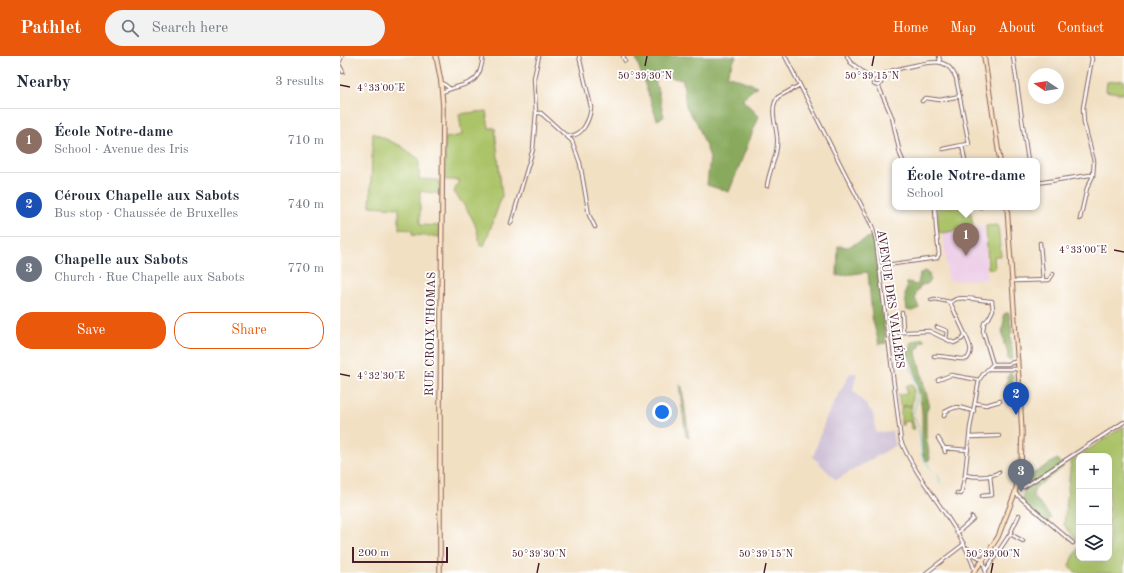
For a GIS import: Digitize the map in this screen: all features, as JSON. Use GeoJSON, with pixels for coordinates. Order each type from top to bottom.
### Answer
{"type":"FeatureCollection","features":[{"type":"Feature","properties":{"kind":"street"},"geometry":{"type":"LineString","coordinates":[[340,61],[342,56]]}},
{"type":"Feature","properties":{"kind":"street","name":"RUE CROIX THOMAS"},"geometry":{"type":"LineString","coordinates":[[436,56],[442,92],[440,573]]}},
{"type":"Feature","properties":{"kind":"street"},"geometry":{"type":"LineString","coordinates":[[442,92],[471,83],[477,78],[481,70],[483,56]]}},
{"type":"Feature","properties":{"kind":"street"},"geometry":{"type":"LineString","coordinates":[[511,223],[531,156],[534,139],[536,113],[534,78],[539,56]]}},
{"type":"Feature","properties":{"kind":"street"},"geometry":{"type":"LineString","coordinates":[[566,135],[571,136],[578,134],[589,119],[590,113],[590,102],[579,56]]}},
{"type":"Feature","properties":{"kind":"street"},"geometry":{"type":"LineString","coordinates":[[623,56],[625,61]]}},
{"type":"Feature","properties":{"kind":"street","name":"AVENUE DES VALLÉES"},"geometry":{"type":"LineString","coordinates":[[785,56],[872,226],[876,241],[901,441],[911,463],[965,545],[975,556],[983,560]]}},
{"type":"Feature","properties":{"kind":"street"},"geometry":{"type":"LineString","coordinates":[[847,56],[850,62],[872,79],[874,84],[878,85],[892,117],[902,158]]}},
{"type":"Feature","properties":{"kind":"street"},"geometry":{"type":"LineString","coordinates":[[939,56],[940,62]]}},
{"type":"Feature","properties":{"kind":"street"},"geometry":{"type":"LineString","coordinates":[[984,56],[1000,158]]}},
{"type":"Feature","properties":{"kind":"street"},"geometry":{"type":"LineString","coordinates":[[1013,56],[1028,158]]}},
{"type":"Feature","properties":{"kind":"street"},"geometry":{"type":"LineString","coordinates":[[1080,219],[1087,188],[1093,176],[1094,162],[1084,123],[1083,108],[1090,75],[1092,56]]}},
{"type":"Feature","properties":{"kind":"street"},"geometry":{"type":"LineString","coordinates":[[872,79],[876,76],[880,77],[890,71],[940,62],[947,65],[954,72],[969,144],[943,149]]}},
{"type":"Feature","properties":{"kind":"street"},"geometry":{"type":"LineString","coordinates":[[340,66],[343,72]]}},
{"type":"Feature","properties":{"kind":"street"},"geometry":{"type":"LineString","coordinates":[[878,85],[881,82],[880,77]]}},
{"type":"Feature","properties":{"kind":"street"},"geometry":{"type":"LineString","coordinates":[[441,82],[449,89]]}},
{"type":"Feature","properties":{"kind":"street"},"geometry":{"type":"LineString","coordinates":[[767,186],[778,137],[773,106],[778,97],[800,85]]}},
{"type":"Feature","properties":{"kind":"street"},"geometry":{"type":"LineString","coordinates":[[442,92],[449,89]]}},
{"type":"Feature","properties":{"kind":"street"},"geometry":{"type":"LineString","coordinates":[[922,101],[926,98],[940,100],[960,96]]}},
{"type":"Feature","properties":{"kind":"street"},"geometry":{"type":"LineString","coordinates":[[536,113],[541,114],[572,141],[580,163],[589,215],[595,227]]}},
{"type":"Feature","properties":{"kind":"street"},"geometry":{"type":"LineString","coordinates":[[962,145],[964,158]]}},
{"type":"Feature","properties":{"kind":"street"},"geometry":{"type":"LineString","coordinates":[[1040,183],[1090,175],[1093,176]]}},
{"type":"Feature","properties":{"kind":"street"},"geometry":{"type":"LineString","coordinates":[[879,266],[937,258],[939,254],[935,210]]}},
{"type":"Feature","properties":{"kind":"street"},"geometry":{"type":"LineString","coordinates":[[975,572],[998,536],[1017,488],[1020,465],[1022,434],[1007,210]]}},
{"type":"Feature","properties":{"kind":"street"},"geometry":{"type":"LineString","coordinates":[[1040,243],[1043,280]]}},
{"type":"Feature","properties":{"kind":"street"},"geometry":{"type":"LineString","coordinates":[[1013,282],[1049,280],[1052,278],[1053,274]]}},
{"type":"Feature","properties":{"kind":"street"},"geometry":{"type":"LineString","coordinates":[[931,300],[935,299],[950,302],[965,298],[992,301],[992,310],[989,318],[984,323],[983,331],[993,364],[979,380],[965,475],[961,494],[957,493]]}},
{"type":"Feature","properties":{"kind":"street"},"geometry":{"type":"LineString","coordinates":[[934,356],[939,355],[961,359],[967,358],[970,354],[971,348],[950,302]]}},
{"type":"Feature","properties":{"kind":"street"},"geometry":{"type":"LineString","coordinates":[[902,312],[903,331]]}},
{"type":"Feature","properties":{"kind":"street"},"geometry":{"type":"LineString","coordinates":[[937,327],[947,331],[946,339]]}},
{"type":"Feature","properties":{"kind":"street"},"geometry":{"type":"LineString","coordinates":[[887,333],[903,331],[929,331],[954,342],[958,342],[965,334]]}},
{"type":"Feature","properties":{"kind":"street"},"geometry":{"type":"LineString","coordinates":[[993,364],[1008,364],[1018,361]]}},
{"type":"Feature","properties":{"kind":"street"},"geometry":{"type":"LineString","coordinates":[[990,369],[1018,368]]}},
{"type":"Feature","properties":{"kind":"street"},"geometry":{"type":"LineString","coordinates":[[938,380],[951,375],[979,380]]}},
{"type":"Feature","properties":{"kind":"street"},"geometry":{"type":"LineString","coordinates":[[975,403],[986,406],[1000,401]]}},
{"type":"Feature","properties":{"kind":"street"},"geometry":{"type":"LineString","coordinates":[[944,416],[945,412],[954,407],[960,406],[974,411]]}},
{"type":"Feature","properties":{"kind":"street"},"geometry":{"type":"LineString","coordinates":[[1017,488],[1024,487],[1124,422]]}},
{"type":"Feature","properties":{"kind":"street"},"geometry":{"type":"LineString","coordinates":[[970,437],[999,436]]}},
{"type":"Feature","properties":{"kind":"street"},"geometry":{"type":"LineString","coordinates":[[938,438],[945,452]]}},
{"type":"Feature","properties":{"kind":"street"},"geometry":{"type":"LineString","coordinates":[[944,448],[968,450]]}},
{"type":"Feature","properties":{"kind":"street"},"geometry":{"type":"LineString","coordinates":[[965,475],[995,475],[999,472]]}},
{"type":"Feature","properties":{"kind":"street"},"geometry":{"type":"LineString","coordinates":[[982,496],[992,495],[990,475]]}},
{"type":"Feature","properties":{"kind":"street"},"geometry":{"type":"LineString","coordinates":[[1015,493],[1072,543]]}},
{"type":"Feature","properties":{"kind":"street"},"geometry":{"type":"LineString","coordinates":[[986,572],[1010,534],[1019,515]]}},
{"type":"Feature","properties":{"kind":"street"},"geometry":{"type":"LineString","coordinates":[[957,533],[973,519],[972,517]]}},
{"type":"Feature","properties":{"kind":"street"},"geometry":{"type":"LineString","coordinates":[[1010,534],[1023,541]]}},
{"type":"Feature","properties":{"kind":"street"},"geometry":{"type":"LineString","coordinates":[[926,573],[965,545]]}},
{"type":"Feature","properties":{"kind":"street","name":"AVENUE DES VALLÉES"},"geometry":{"type":"LineString","coordinates":[[965,545],[975,572]]}},
{"type":"Feature","properties":{"kind":"street"},"geometry":{"type":"LineString","coordinates":[[983,560],[986,572]]}},
{"type":"Feature","properties":{"kind":"shaded area"},"geometry":{"type":"Polygon","coordinates":[[[984,226],[987,279],[948,281],[943,233],[953,230],[984,226]]]}},
{"type":"Feature","properties":{"kind":"shaded area"},"geometry":{"type":"Polygon","coordinates":[[[850,373],[857,373],[853,390],[873,413],[876,433],[892,431],[896,445],[836,480],[813,457],[826,418],[850,373]]]}},
{"type":"Feature","properties":{"kind":"green space"},"geometry":{"type":"Polygon","coordinates":[[[637,56],[736,56],[727,75],[757,86],[742,99],[759,116],[729,192],[707,185],[710,157],[697,123],[686,108],[683,80],[654,74],[664,117],[657,120],[636,58],[637,56]]]}},
{"type":"Feature","properties":{"kind":"green space"},"geometry":{"type":"Polygon","coordinates":[[[1124,80],[1124,94],[1106,91],[1107,82],[1124,80]]]}},
{"type":"Feature","properties":{"kind":"green space"},"geometry":{"type":"Polygon","coordinates":[[[486,111],[489,128],[495,128],[502,196],[484,246],[480,246],[479,237],[472,217],[454,192],[459,180],[445,180],[445,138],[462,135],[459,114],[486,111]]]}},
{"type":"Feature","properties":{"kind":"green space"},"geometry":{"type":"Polygon","coordinates":[[[373,133],[401,146],[419,159],[419,179],[439,180],[440,194],[420,191],[420,225],[439,226],[440,237],[412,235],[412,230],[399,229],[399,208],[370,206],[373,133]]]}},
{"type":"Feature","properties":{"kind":"green space"},"geometry":{"type":"Polygon","coordinates":[[[938,210],[970,210],[973,227],[943,233],[938,232],[938,210]]]}},
{"type":"Feature","properties":{"kind":"green space"},"geometry":{"type":"Polygon","coordinates":[[[998,225],[1001,256],[994,256],[995,269],[988,268],[986,226],[998,225]]]}},
{"type":"Feature","properties":{"kind":"green space"},"geometry":{"type":"Polygon","coordinates":[[[872,236],[886,343],[879,344],[872,317],[868,272],[837,276],[838,246],[848,247],[872,236]]]}},
{"type":"Feature","properties":{"kind":"green space"},"geometry":{"type":"Polygon","coordinates":[[[924,271],[929,273],[930,280],[927,284],[921,285],[916,293],[915,298],[919,308],[912,311],[907,310],[905,297],[907,283],[910,282],[915,285],[918,284],[920,274],[924,271]]]}},
{"type":"Feature","properties":{"kind":"green space"},"geometry":{"type":"Polygon","coordinates":[[[1009,313],[1012,332],[1010,335],[1013,356],[1011,360],[1007,358],[1008,355],[1004,344],[1002,329],[1004,314],[1009,313]]]}},
{"type":"Feature","properties":{"kind":"green space"},"geometry":{"type":"Polygon","coordinates":[[[923,338],[925,341],[920,344],[920,347],[917,348],[916,353],[929,404],[926,413],[926,436],[930,459],[928,461],[924,459],[923,452],[921,403],[914,368],[906,349],[911,347],[910,343],[923,338]]]}},
{"type":"Feature","properties":{"kind":"green space"},"geometry":{"type":"Polygon","coordinates":[[[1010,373],[1013,375],[1012,396],[1007,397],[1005,396],[1005,384],[1010,373]]]}},
{"type":"Feature","properties":{"kind":"green space"},"geometry":{"type":"Polygon","coordinates":[[[679,384],[682,387],[689,438],[686,436],[679,384]]]}},
{"type":"Feature","properties":{"kind":"green space"},"geometry":{"type":"Polygon","coordinates":[[[912,385],[914,389],[912,405],[900,406],[898,393],[899,395],[907,394],[906,386],[912,385]]]}},
{"type":"Feature","properties":{"kind":"green space"},"geometry":{"type":"Polygon","coordinates":[[[912,406],[910,413],[915,429],[911,429],[910,421],[903,422],[903,425],[901,425],[901,407],[912,406]]]}},
{"type":"Feature","properties":{"kind":"green space"},"geometry":{"type":"Polygon","coordinates":[[[1124,426],[1124,573],[1077,573],[1069,566],[1076,552],[1076,561],[1112,561],[1112,453],[1084,453],[1124,426]]]}},
{"type":"Feature","properties":{"kind":"green space"},"geometry":{"type":"Polygon","coordinates":[[[1076,458],[1076,539],[1064,525],[1071,462],[1076,458]]]}},
{"type":"Feature","properties":{"kind":"green space"},"geometry":{"type":"Polygon","coordinates":[[[1057,459],[1063,467],[1035,488],[1033,496],[1051,517],[1045,526],[1022,502],[1026,478],[1057,459]]]}},
{"type":"Feature","properties":{"kind":"waterway"},"geometry":{"type":"LineString","coordinates":[[906,359],[914,375],[917,386],[916,404],[913,414],[919,428]]}},
{"type":"Feature","properties":{"kind":"waterway"},"geometry":{"type":"LineString","coordinates":[[919,430],[922,455],[931,470],[939,477],[940,483]]}},
{"type":"Feature","properties":{"kind":"place","name":"École Notre-dame"},"geometry":{"type":"Point","coordinates":[966,256]}},
{"type":"Feature","properties":{"kind":"place","name":"Céroux Chapelle aux Sabots"},"geometry":{"type":"Point","coordinates":[1016,415]}},
{"type":"Feature","properties":{"kind":"place","name":"Chapelle aux Sabots"},"geometry":{"type":"Point","coordinates":[1021,492]}}]}
